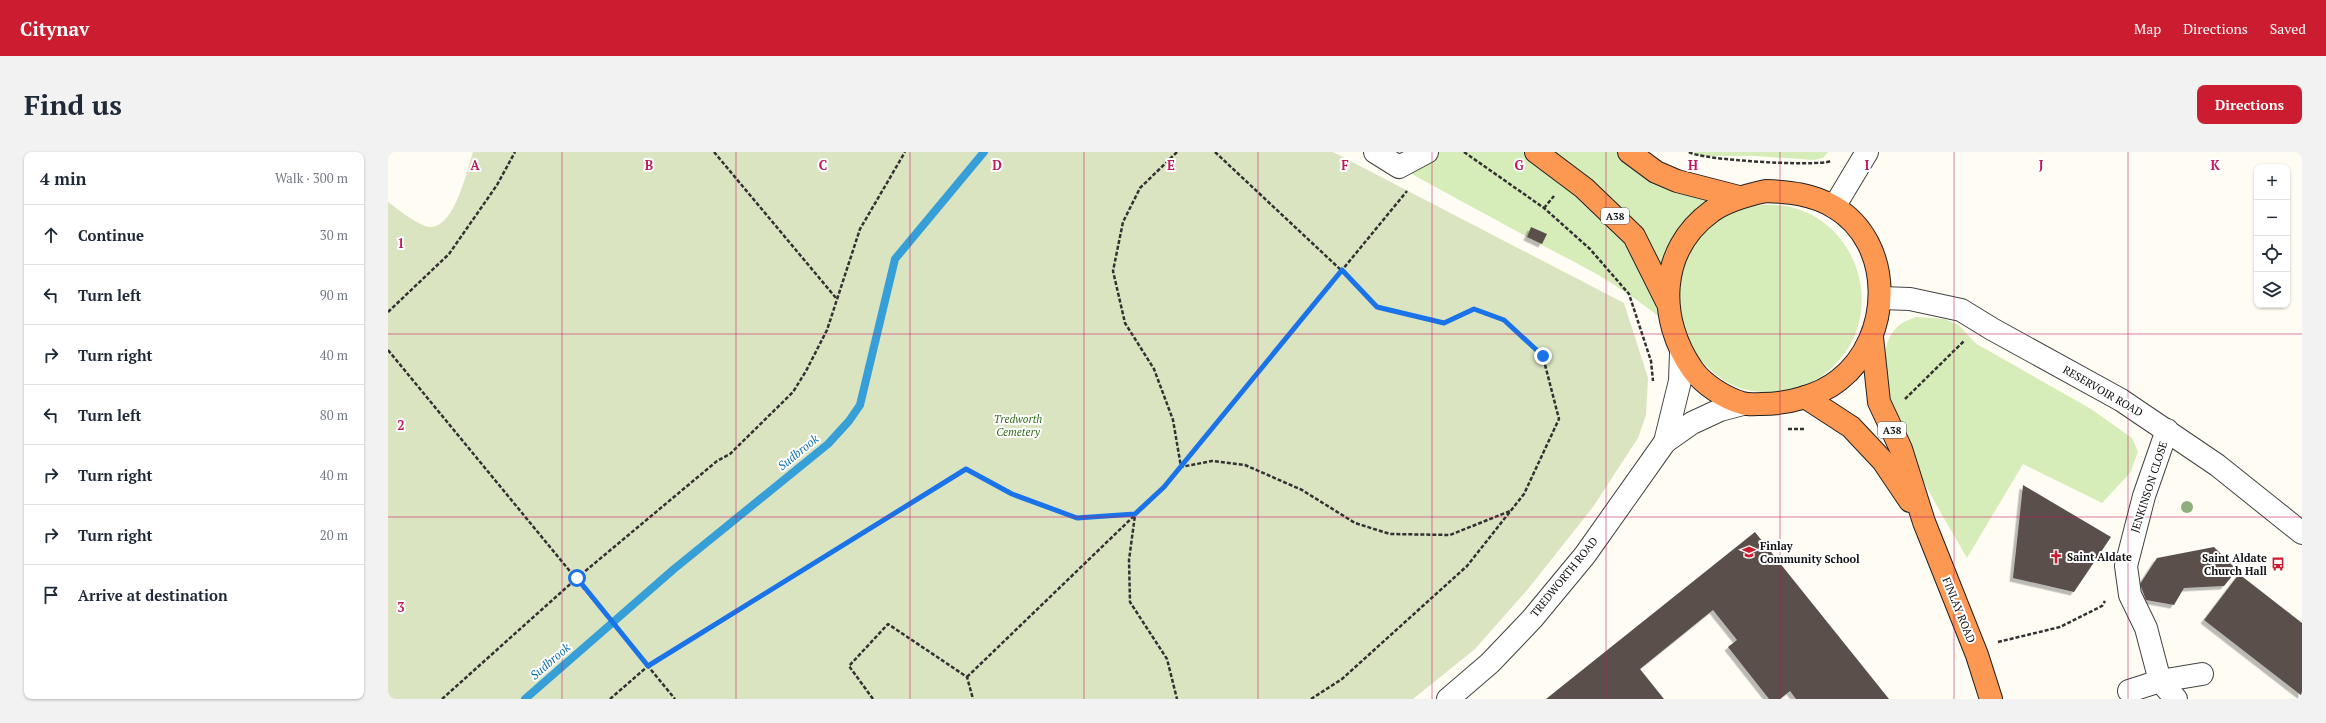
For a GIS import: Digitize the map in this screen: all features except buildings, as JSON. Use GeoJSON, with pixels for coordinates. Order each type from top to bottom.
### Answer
{"type":"FeatureCollection","features":[{"type":"Feature","properties":{"kind":"highway","name":"A38"},"geometry":{"type":"LineString","coordinates":[[1536,152],[1584,188],[1634,236],[1667,303]]}},
{"type":"Feature","properties":{"kind":"highway","name":"A38"},"geometry":{"type":"LineString","coordinates":[[1629,152],[1656,172],[1677,182],[1739,197]]}},
{"type":"Feature","properties":{"kind":"highway","name":"A38"},"geometry":{"type":"LineString","coordinates":[[1766,191],[1801,193],[1834,207],[1858,227],[1873,254],[1879,272],[1881,298],[1872,336],[1861,357],[1838,380],[1805,397],[1770,404],[1743,404],[1711,387],[1695,373],[1681,353],[1671,327],[1667,303],[1669,280],[1675,260],[1686,238],[1713,211],[1739,197],[1766,191]]}},
{"type":"Feature","properties":{"kind":"highway","name":"FINLAY ROAD"},"geometry":{"type":"LineString","coordinates":[[1872,336],[1879,402],[1901,450],[1924,522],[1977,655],[1991,699]]}},
{"type":"Feature","properties":{"kind":"highway","name":"FINLAY ROAD"},"geometry":{"type":"LineString","coordinates":[[1805,397],[1851,427],[1883,461],[1924,522]]}},
{"type":"Feature","properties":{"kind":"street"},"geometry":{"type":"LineString","coordinates":[[1375,152],[1399,167],[1428,152]]}},
{"type":"Feature","properties":{"kind":"street"},"geometry":{"type":"LineString","coordinates":[[1834,207],[1861,161]]}},
{"type":"Feature","properties":{"kind":"street","name":"RESERVOIR ROAD"},"geometry":{"type":"LineString","coordinates":[[1881,298],[1910,299],[1961,310],[2121,400],[2167,430],[2217,465],[2302,533]]}},
{"type":"Feature","properties":{"kind":"street","name":"TREDWORTH ROAD"},"geometry":{"type":"LineString","coordinates":[[1665,442],[1680,381],[1681,353]]}},
{"type":"Feature","properties":{"kind":"street","name":"TREDWORTH ROAD"},"geometry":{"type":"LineString","coordinates":[[1448,699],[1490,663],[1532,619],[1585,554],[1665,442],[1692,423],[1720,410],[1743,404]]}},
{"type":"Feature","properties":{"kind":"street","name":"JENKINSON CLOSE"},"geometry":{"type":"LineString","coordinates":[[2160,681],[2146,628],[2130,595],[2126,566],[2144,496],[2167,430]]}},
{"type":"Feature","properties":{"kind":"street"},"geometry":{"type":"LineString","coordinates":[[2129,691],[2160,681],[2202,674]]}},
{"type":"Feature","properties":{"kind":"street"},"geometry":{"type":"LineString","coordinates":[[2160,681],[2176,699]]}},
{"type":"Feature","properties":{"kind":"path"},"geometry":{"type":"LineString","coordinates":[[388,312],[450,254],[497,186],[515,152]]}},
{"type":"Feature","properties":{"kind":"path"},"geometry":{"type":"LineString","coordinates":[[714,152],[837,298]]}},
{"type":"Feature","properties":{"kind":"path"},"geometry":{"type":"LineString","coordinates":[[442,699],[577,578],[717,462],[730,454],[793,392],[818,350],[860,229],[905,152]]}},
{"type":"Feature","properties":{"kind":"path"},"geometry":{"type":"LineString","coordinates":[[1177,152],[1140,188],[1123,222],[1113,271],[1125,323],[1154,369],[1173,420],[1181,467]]}},
{"type":"Feature","properties":{"kind":"path"},"geometry":{"type":"LineString","coordinates":[[1214,152],[1342,270],[1377,307],[1444,323],[1474,309],[1504,320],[1543,356],[1559,419],[1524,494],[1467,566],[1342,679],[1310,699]]}},
{"type":"Feature","properties":{"kind":"path"},"geometry":{"type":"LineString","coordinates":[[1464,152],[1544,208],[1590,249],[1629,294],[1651,361],[1653,384]]}},
{"type":"Feature","properties":{"kind":"path"},"geometry":{"type":"LineString","coordinates":[[1689,152],[1693,155],[1716,159],[1827,163],[1838,158],[1861,161]]}},
{"type":"Feature","properties":{"kind":"path"},"geometry":{"type":"LineString","coordinates":[[967,677],[1164,487],[1410,188]]}},
{"type":"Feature","properties":{"kind":"path"},"geometry":{"type":"LineString","coordinates":[[1900,405],[1982,323]]}},
{"type":"Feature","properties":{"kind":"path"},"geometry":{"type":"LineString","coordinates":[[388,350],[608,615],[675,699]]}},
{"type":"Feature","properties":{"kind":"path"},"geometry":{"type":"LineString","coordinates":[[1784,429],[1812,429]]}},
{"type":"Feature","properties":{"kind":"path"},"geometry":{"type":"LineString","coordinates":[[1181,467],[1212,461],[1245,465],[1302,490],[1355,523],[1390,534],[1450,535],[1510,511]]}},
{"type":"Feature","properties":{"kind":"path"},"geometry":{"type":"LineString","coordinates":[[610,699],[648,666],[966,469],[1012,494],[1077,518],[1135,514]]}},
{"type":"Feature","properties":{"kind":"path"},"geometry":{"type":"LineString","coordinates":[[1135,514],[1129,560],[1130,602],[1167,659],[1178,699]]}},
{"type":"Feature","properties":{"kind":"path"},"geometry":{"type":"LineString","coordinates":[[1977,655],[2000,640],[2060,627],[2102,606],[2106,599]]}},
{"type":"Feature","properties":{"kind":"path"},"geometry":{"type":"LineString","coordinates":[[873,699],[850,666],[888,624],[967,677],[973,699]]}},
{"type":"Feature","properties":{"kind":"green space","name":"Tredworth Cemetery"},"geometry":{"type":"Polygon","coordinates":[[[473,152],[1333,152],[1624,303],[1648,378],[1646,415],[1638,438],[1593,507],[1528,589],[1475,649],[1413,699],[388,699],[388,202],[420,224],[425,226],[435,226],[443,221],[451,212],[463,186],[473,152]]]}},
{"type":"Feature","properties":{"kind":"green space"},"geometry":{"type":"Polygon","coordinates":[[[1375,152],[1629,152],[1700,188],[1728,215],[1753,206],[1788,206],[1817,218],[1839,237],[1855,263],[1861,293],[1859,323],[1846,351],[1822,376],[1817,379],[1794,389],[1778,392],[1760,392],[1737,387],[1717,376],[1671,327],[1641,303],[1616,286],[1399,167],[1375,152]]]}},
{"type":"Feature","properties":{"kind":"green space"},"geometry":{"type":"Polygon","coordinates":[[[1693,152],[1828,152],[1823,158],[1814,160],[1755,156],[1700,156],[1693,152]]]}},
{"type":"Feature","properties":{"kind":"green space"},"geometry":{"type":"Polygon","coordinates":[[[1916,317],[1944,319],[1959,325],[1975,343],[2091,409],[2132,438],[2138,452],[2130,473],[2102,503],[2023,464],[1967,558],[1939,510],[1905,443],[1892,409],[1885,377],[1886,349],[1897,327],[1903,322],[1916,317]]]}},
{"type":"Feature","properties":{"kind":"waterway","name":"Sudbrook"},"geometry":{"type":"LineString","coordinates":[[525,699],[674,569],[828,444],[849,421],[860,405],[895,259],[984,152]]}},
{"type":"Feature","properties":{"kind":"place","name":"Finlay Community School"},"geometry":{"type":"Point","coordinates":[1749,552]}},
{"type":"Feature","properties":{"kind":"place","name":"Saint Aldate"},"geometry":{"type":"Point","coordinates":[2056,557]}},
{"type":"Feature","properties":{"kind":"place","name":"Saint Aldate Church Hall"},"geometry":{"type":"Point","coordinates":[2278,564]}},
{"type":"Feature","properties":{"kind":"route"},"geometry":{"type":"LineString","coordinates":[[577,578],[648,666],[966,469],[1012,494],[1077,518],[1135,514],[1164,487],[1342,270],[1377,307],[1444,323],[1474,309],[1504,320],[1543,356]]}}]}
